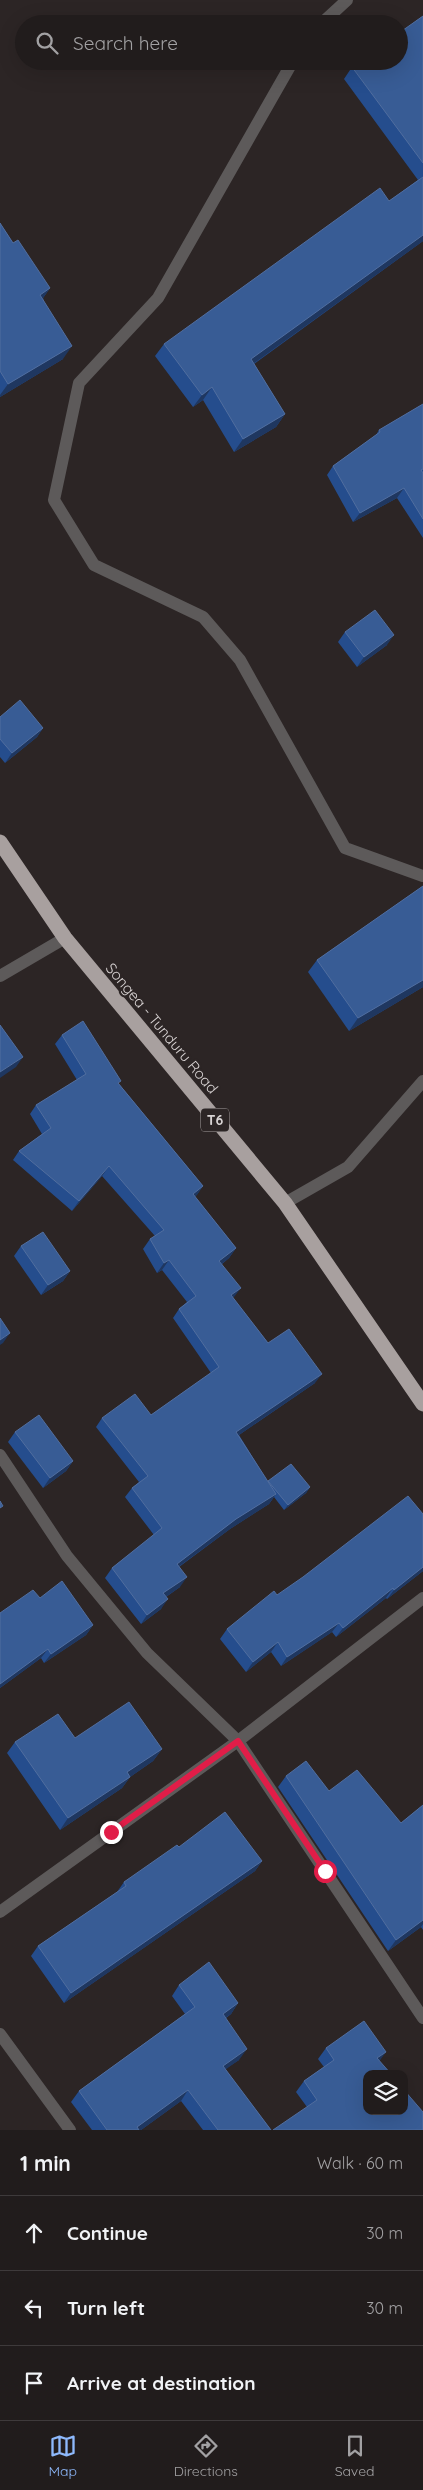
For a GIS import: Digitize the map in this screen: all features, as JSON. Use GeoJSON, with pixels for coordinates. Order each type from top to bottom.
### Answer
{"type":"FeatureCollection","features":[{"type":"Feature","properties":{"kind":"highway","name":"Songea - Tunduru Road"},"geometry":{"type":"LineString","coordinates":[[0,842],[65,938],[285,1204],[423,1404]]}},
{"type":"Feature","properties":{"kind":"street"},"geometry":{"type":"LineString","coordinates":[[331,15],[347,0]]}},
{"type":"Feature","properties":{"kind":"street"},"geometry":{"type":"LineString","coordinates":[[288,70],[158,298],[79,383],[54,500],[94,565],[203,617],[240,660],[345,848],[423,876]]}},
{"type":"Feature","properties":{"kind":"street"},"geometry":{"type":"LineString","coordinates":[[0,976],[65,938]]}},
{"type":"Feature","properties":{"kind":"street"},"geometry":{"type":"LineString","coordinates":[[285,1204],[348,1166],[423,1080]]}},
{"type":"Feature","properties":{"kind":"street"},"geometry":{"type":"LineString","coordinates":[[0,1455],[67,1556],[147,1653],[238,1741],[423,2018]]}},
{"type":"Feature","properties":{"kind":"street"},"geometry":{"type":"LineString","coordinates":[[0,1912],[238,1741],[423,1598]]}},
{"type":"Feature","properties":{"kind":"street"},"geometry":{"type":"LineString","coordinates":[[0,2034],[70,2130]]}},
{"type":"Feature","properties":{"kind":"building"},"geometry":{"type":"Polygon","coordinates":[[[423,16],[423,163],[354,70],[408,70],[408,27],[423,16]]]}},
{"type":"Feature","properties":{"kind":"building"},"geometry":{"type":"Polygon","coordinates":[[[423,177],[423,235],[251,359],[285,414],[243,439],[212,387],[202,395],[164,344],[380,188],[389,201],[423,177]]]}},
{"type":"Feature","properties":{"kind":"building"},"geometry":{"type":"Polygon","coordinates":[[[0,223],[13,243],[18,240],[50,288],[40,295],[72,346],[8,384],[0,371],[0,223]]]}},
{"type":"Feature","properties":{"kind":"building"},"geometry":{"type":"Polygon","coordinates":[[[423,404],[423,469],[421,470],[423,473],[423,519],[404,488],[360,513],[333,466],[380,432],[379,430],[423,404]]]}},
{"type":"Feature","properties":{"kind":"building"},"geometry":{"type":"Polygon","coordinates":[[[375,610],[394,635],[364,657],[345,632],[375,610]]]}},
{"type":"Feature","properties":{"kind":"building"},"geometry":{"type":"Polygon","coordinates":[[[20,700],[43,728],[12,753],[0,739],[0,717],[20,700]]]}},
{"type":"Feature","properties":{"kind":"building"},"geometry":{"type":"Polygon","coordinates":[[[423,886],[423,980],[358,1018],[317,960],[423,886]]]}},
{"type":"Feature","properties":{"kind":"building"},"geometry":{"type":"Polygon","coordinates":[[[83,1021],[121,1081],[118,1083],[203,1186],[193,1194],[236,1248],[219,1261],[241,1288],[231,1295],[268,1343],[289,1329],[322,1374],[236,1432],[276,1494],[236,1519],[177,1564],[187,1577],[163,1593],[168,1599],[147,1615],[112,1568],[162,1528],[132,1488],[148,1476],[102,1418],[135,1394],[151,1415],[219,1367],[179,1309],[196,1296],[169,1260],[164,1263],[150,1239],[164,1230],[109,1166],[79,1201],[19,1151],[51,1128],[36,1105],[86,1074],[62,1035],[83,1021]]]}},
{"type":"Feature","properties":{"kind":"building"},"geometry":{"type":"Polygon","coordinates":[[[0,1025],[23,1057],[0,1072],[0,1025]]]}},
{"type":"Feature","properties":{"kind":"building"},"geometry":{"type":"Polygon","coordinates":[[[43,1232],[70,1271],[48,1285],[21,1246],[43,1232]]]}},
{"type":"Feature","properties":{"kind":"building"},"geometry":{"type":"Polygon","coordinates":[[[0,1318],[10,1333],[0,1340],[0,1318]]]}},
{"type":"Feature","properties":{"kind":"building"},"geometry":{"type":"Polygon","coordinates":[[[39,1415],[73,1461],[50,1478],[15,1432],[39,1415]]]}},
{"type":"Feature","properties":{"kind":"building"},"geometry":{"type":"Polygon","coordinates":[[[291,1464],[310,1487],[288,1505],[268,1481],[291,1464]]]}},
{"type":"Feature","properties":{"kind":"building"},"geometry":{"type":"Polygon","coordinates":[[[408,1496],[423,1514],[423,1567],[343,1628],[339,1623],[287,1657],[278,1642],[253,1662],[227,1629],[274,1591],[277,1595],[303,1577],[408,1496]]]}},
{"type":"Feature","properties":{"kind":"building"},"geometry":{"type":"Polygon","coordinates":[[[62,1581],[93,1625],[51,1654],[48,1649],[0,1684],[0,1613],[33,1590],[40,1598],[62,1581]]]}},
{"type":"Feature","properties":{"kind":"building"},"geometry":{"type":"Polygon","coordinates":[[[129,1702],[162,1749],[127,1772],[130,1777],[68,1818],[15,1742],[58,1714],[75,1738],[129,1702]]]}},
{"type":"Feature","properties":{"kind":"building"},"geometry":{"type":"Polygon","coordinates":[[[306,1761],[329,1791],[357,1770],[401,1823],[423,1805],[423,1920],[396,1940],[286,1776],[306,1761]]]}},
{"type":"Feature","properties":{"kind":"building"},"geometry":{"type":"Polygon","coordinates":[[[225,1812],[262,1861],[71,1993],[38,1946],[126,1886],[124,1882],[177,1845],[179,1847],[225,1812]]]}},
{"type":"Feature","properties":{"kind":"building"},"geometry":{"type":"Polygon","coordinates":[[[209,1962],[238,2003],[223,2014],[247,2049],[223,2066],[271,2130],[218,2130],[188,2090],[137,2127],[139,2130],[107,2130],[79,2091],[195,2007],[179,1985],[209,1962]]]}},
{"type":"Feature","properties":{"kind":"building"},"geometry":{"type":"Polygon","coordinates":[[[364,2021],[386,2052],[377,2058],[388,2070],[363,2070],[363,2115],[408,2115],[408,2095],[423,2112],[423,2130],[273,2130],[317,2100],[304,2081],[334,2060],[326,2048],[364,2021]]]}},
{"type":"Feature","properties":{"kind":"route"},"geometry":{"type":"LineString","coordinates":[[111,1832],[238,1741],[325,1871]]}}]}
